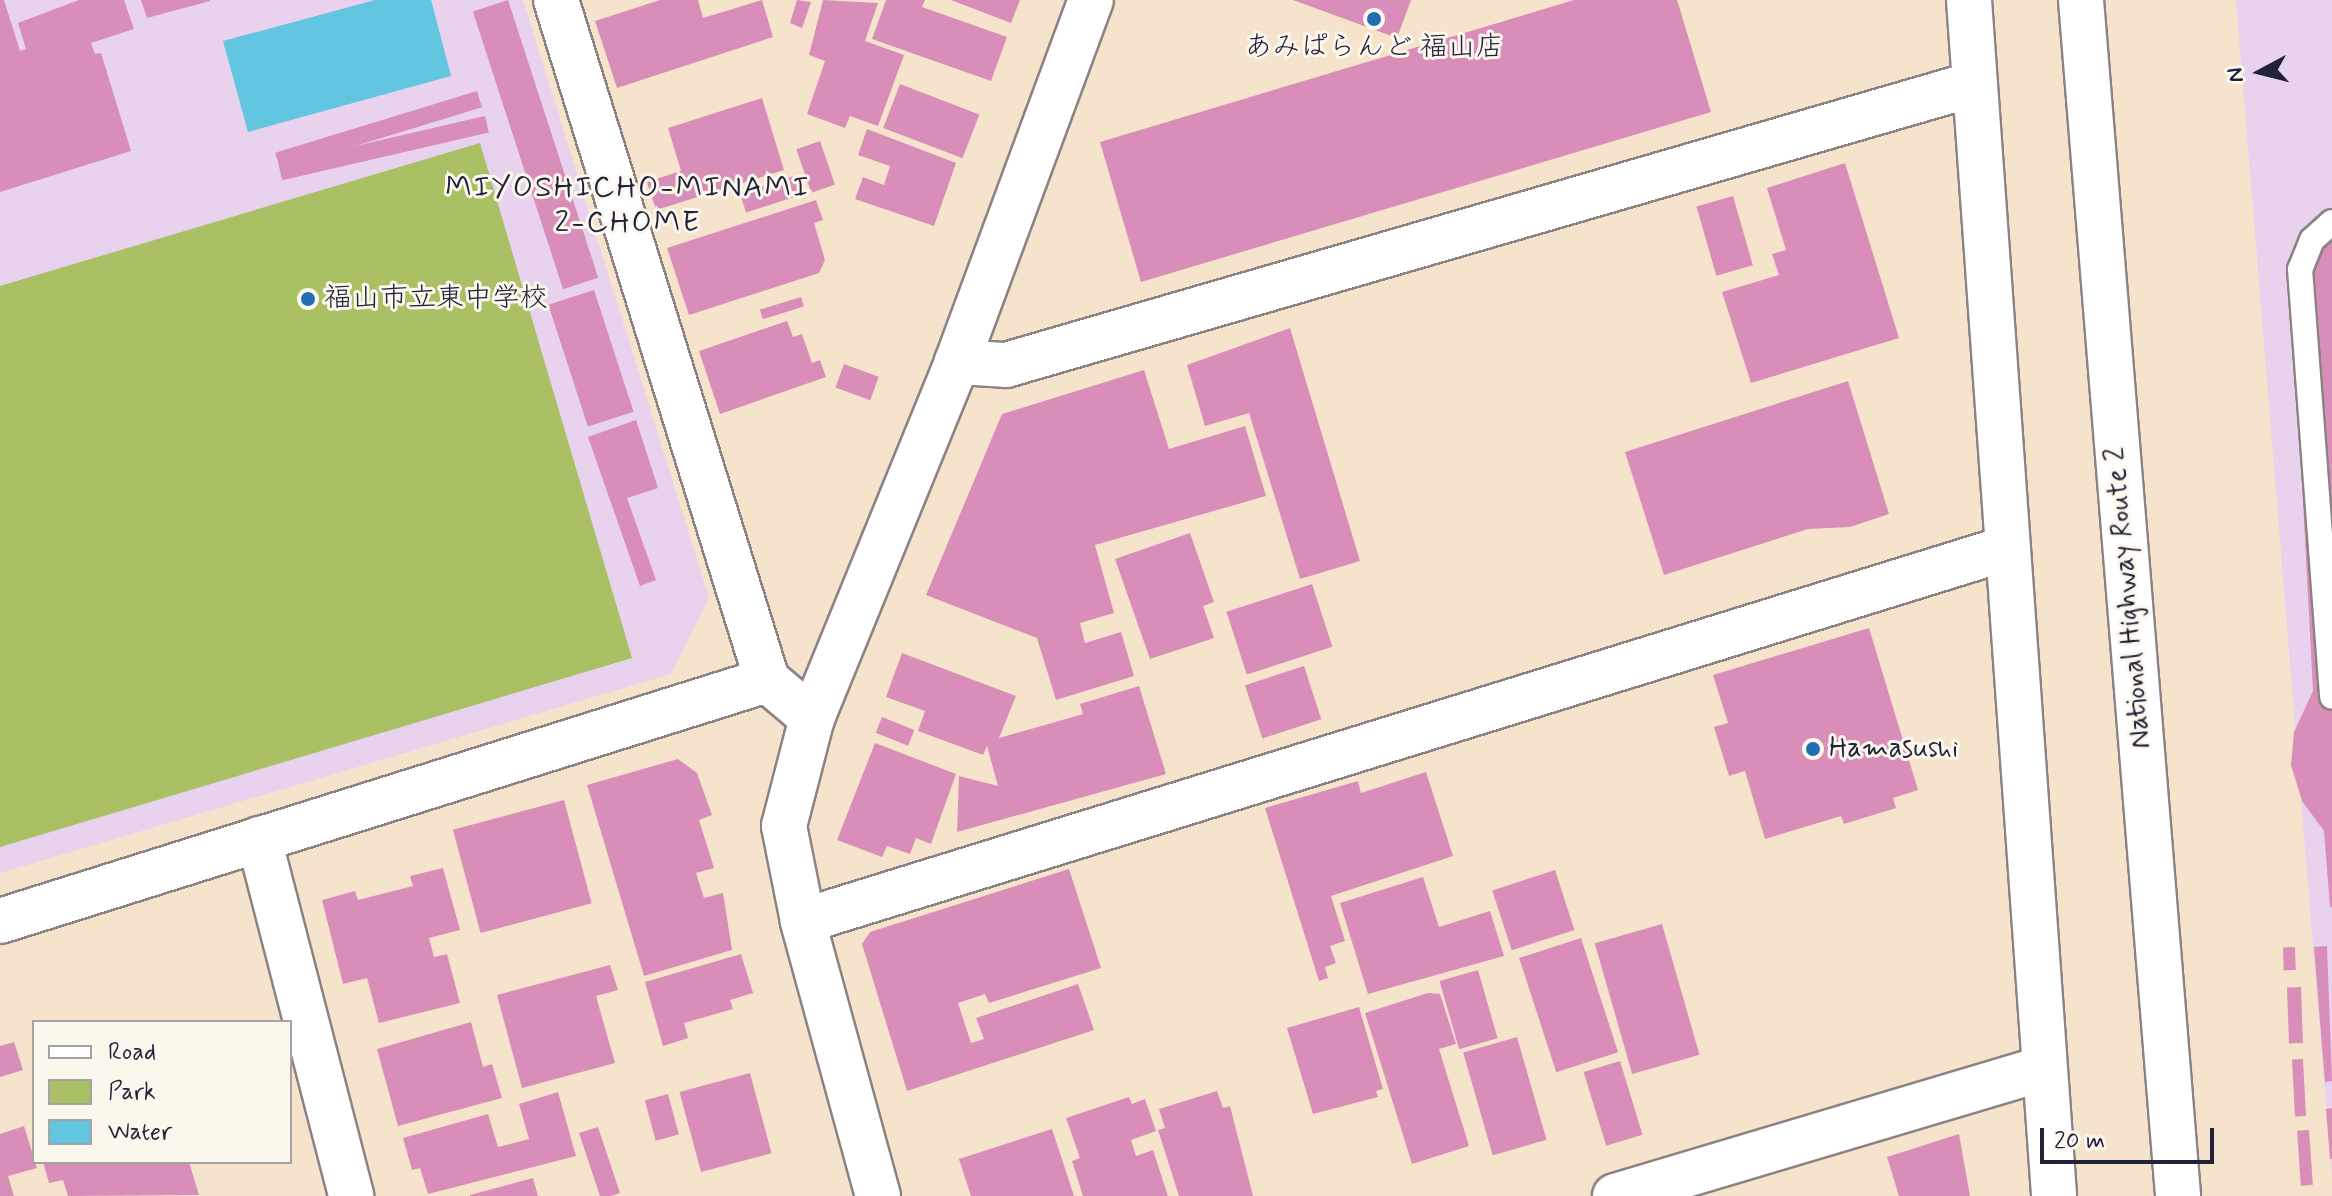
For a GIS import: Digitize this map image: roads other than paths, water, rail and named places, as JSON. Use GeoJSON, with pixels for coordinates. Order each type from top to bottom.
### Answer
{"type":"FeatureCollection","features":[{"type":"Feature","properties":{"kind":"main road"},"geometry":{"type":"LineString","coordinates":[[556,0],[767,680],[812,718]]}},
{"type":"Feature","properties":{"kind":"main road"},"geometry":{"type":"LineString","coordinates":[[878,1196],[803,921],[784,826],[812,718],[957,362],[1091,0]]}},
{"type":"Feature","properties":{"kind":"main road"},"geometry":{"type":"LineString","coordinates":[[1969,0],[2042,1069],[2054,1196]]}},
{"type":"Feature","properties":{"kind":"main road","name":"National Highway Route 2"},"geometry":{"type":"LineString","coordinates":[[2081,0],[2178,1196]]}},
{"type":"Feature","properties":{"kind":"main road"},"geometry":{"type":"LineString","coordinates":[[957,362],[1006,365],[1974,84]]}},
{"type":"Feature","properties":{"kind":"main road"},"geometry":{"type":"LineString","coordinates":[[803,921],[2007,548]]}},
{"type":"Feature","properties":{"kind":"main road"},"geometry":{"type":"LineString","coordinates":[[0,921],[767,680]]}},
{"type":"Feature","properties":{"kind":"main road"},"geometry":{"type":"LineString","coordinates":[[259,839],[351,1196]]}},
{"type":"Feature","properties":{"kind":"main road"},"geometry":{"type":"LineString","coordinates":[[1615,1196],[2042,1069]]}},
{"type":"Feature","properties":{"kind":"lane"},"geometry":{"type":"LineString","coordinates":[[2332,222],[2312,240],[2300,269],[2332,697]]}},
{"type":"Feature","properties":{"kind":"water"},"geometry":{"type":"Polygon","coordinates":[[[375,0],[431,0],[451,76],[248,132],[223,41],[375,0]]]}},
{"type":"Feature","properties":{"kind":"place","name":"あみぱらんど 福山店"},"geometry":{"type":"Point","coordinates":[1374,19]}},
{"type":"Feature","properties":{"kind":"place","name":"福山市立東中学校"},"geometry":{"type":"Point","coordinates":[308,299]}},
{"type":"Feature","properties":{"kind":"place","name":"Hamasushi"},"geometry":{"type":"Point","coordinates":[1813,749]}},
{"type":"Feature","properties":{"kind":"district","name":"MIYOSHICHO-MINAMI 2-CHOME"},"geometry":{"type":"Point","coordinates":[628,205]}}]}
